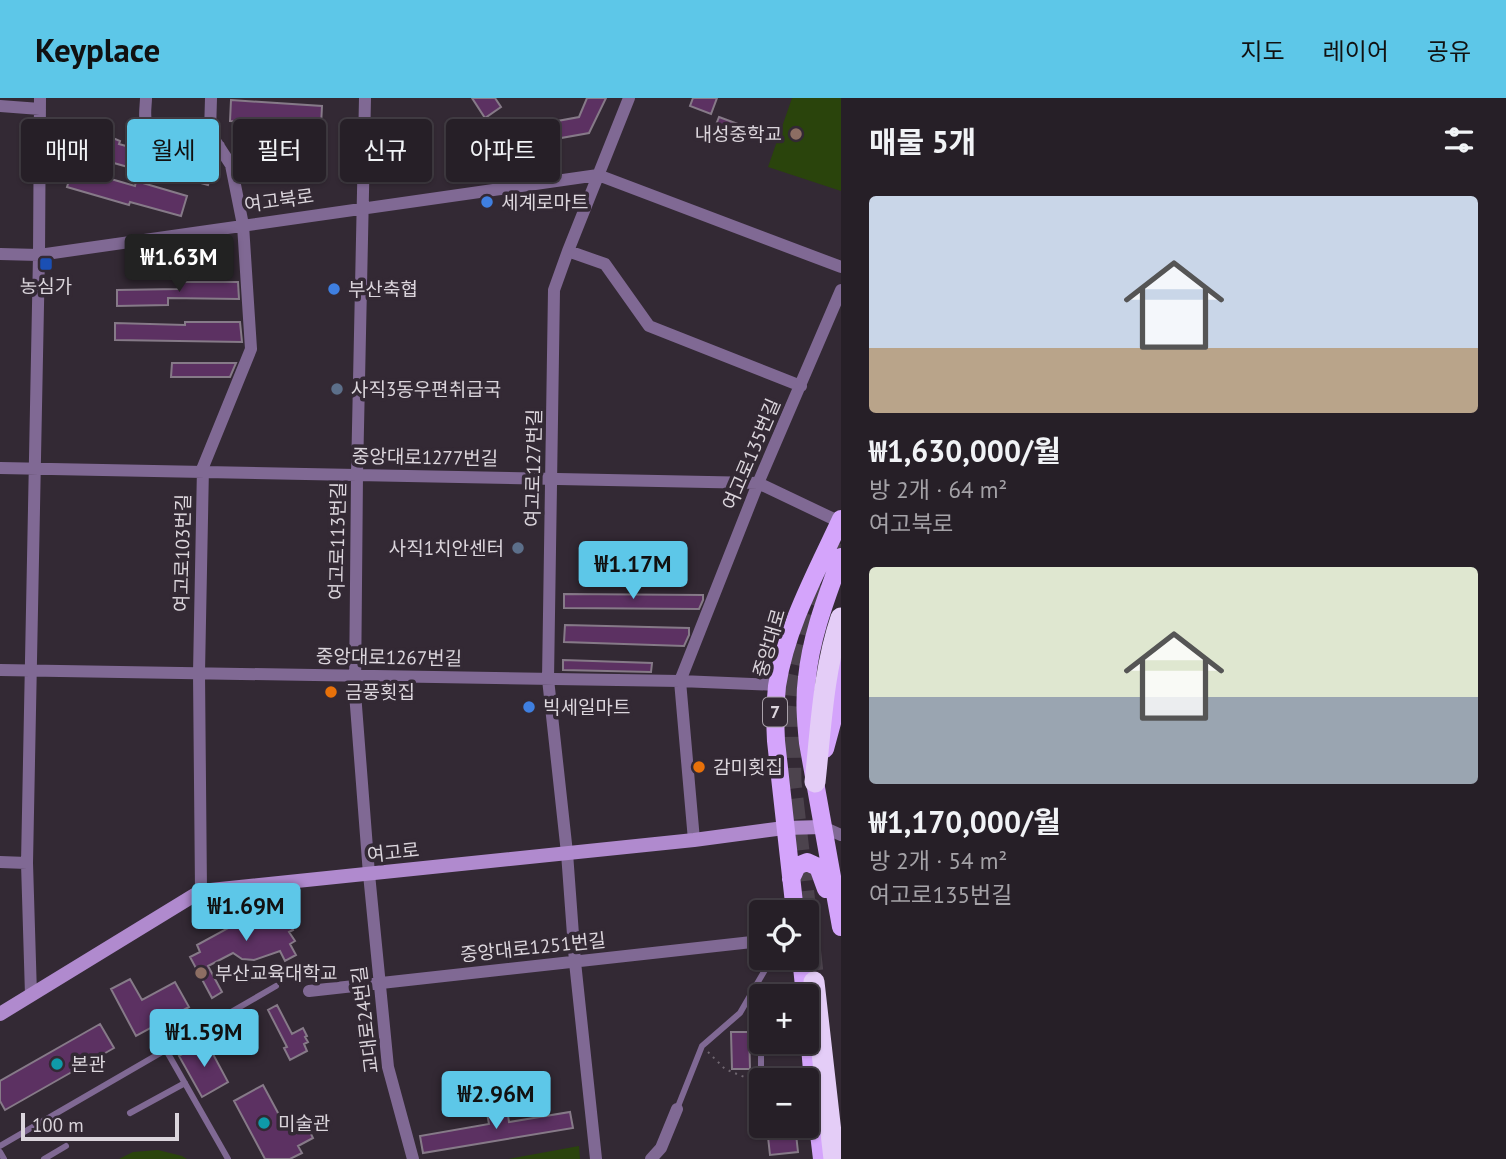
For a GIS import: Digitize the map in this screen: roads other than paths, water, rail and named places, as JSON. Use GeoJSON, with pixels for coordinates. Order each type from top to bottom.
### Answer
{"type":"FeatureCollection","features":[{"type":"Feature","properties":{"kind":"highway"},"geometry":{"type":"LineString","coordinates":[[815,782],[826,681],[841,618]]}},
{"type":"Feature","properties":{"kind":"highway"},"geometry":{"type":"LineString","coordinates":[[816,1054],[834,1159]]}},
{"type":"Feature","properties":{"kind":"main road","name":"중앙대로"},"geometry":{"type":"LineString","coordinates":[[794,900],[776,741],[778,685],[791,632],[808,588],[840,521]]}},
{"type":"Feature","properties":{"kind":"main road","name":"7"},"geometry":{"type":"LineString","coordinates":[[841,557],[820,616],[807,677],[805,718],[841,927]]}},
{"type":"Feature","properties":{"kind":"main road"},"geometry":{"type":"LineString","coordinates":[[815,782],[832,723],[841,667]]}},
{"type":"Feature","properties":{"kind":"main road","name":"여고로"},"geometry":{"type":"LineString","coordinates":[[0,1014],[201,891],[694,840],[784,828],[823,827]]}},
{"type":"Feature","properties":{"kind":"main road"},"geometry":{"type":"LineString","coordinates":[[791,879],[797,866],[807,862],[818,867],[827,893],[839,907]]}},
{"type":"Feature","properties":{"kind":"main road"},"geometry":{"type":"LineString","coordinates":[[819,1134],[822,1159]]}},
{"type":"Feature","properties":{"kind":"street"},"geometry":{"type":"LineString","coordinates":[[146,98],[146,119]]}},
{"type":"Feature","properties":{"kind":"street","name":"여고로103번길"},"geometry":{"type":"LineString","coordinates":[[210,119],[211,98]]}},
{"type":"Feature","properties":{"kind":"street","name":"여고로113번길"},"geometry":{"type":"LineString","coordinates":[[365,98],[355,693],[369,874]]}},
{"type":"Feature","properties":{"kind":"street","name":"여고로127번길"},"geometry":{"type":"LineString","coordinates":[[596,1159],[548,679],[554,290],[629,98]]}},
{"type":"Feature","properties":{"kind":"street"},"geometry":{"type":"LineString","coordinates":[[0,106],[40,104],[27,863],[31,995]]}},
{"type":"Feature","properties":{"kind":"street","name":"여고로103번길"},"geometry":{"type":"LineString","coordinates":[[201,891],[199,673],[203,467],[251,349],[243,225],[231,165],[219,146]]}},
{"type":"Feature","properties":{"kind":"street","name":"여고북로"},"geometry":{"type":"LineString","coordinates":[[0,254],[38,255],[598,175],[841,267]]}},
{"type":"Feature","properties":{"kind":"street"},"geometry":{"type":"LineString","coordinates":[[568,251],[605,264],[649,326],[801,386]]}},
{"type":"Feature","properties":{"kind":"street","name":"여고로135번길"},"geometry":{"type":"LineString","coordinates":[[694,840],[680,681],[758,483],[841,290]]}},
{"type":"Feature","properties":{"kind":"street","name":"중앙대로1277번길"},"geometry":{"type":"LineString","coordinates":[[0,468],[758,483],[840,521]]}},
{"type":"Feature","properties":{"kind":"street","name":"중앙대로1267번길"},"geometry":{"type":"LineString","coordinates":[[0,670],[680,681],[778,685]]}},
{"type":"Feature","properties":{"kind":"street"},"geometry":{"type":"LineString","coordinates":[[823,827],[841,835]]}},
{"type":"Feature","properties":{"kind":"street"},"geometry":{"type":"LineString","coordinates":[[0,862],[27,863]]}},
{"type":"Feature","properties":{"kind":"street","name":"교대로24번길"},"geometry":{"type":"LineString","coordinates":[[369,874],[388,1067],[413,1159]]}},
{"type":"Feature","properties":{"kind":"street","name":"중앙대로1251번길"},"geometry":{"type":"LineString","coordinates":[[309,991],[749,943]]}},
{"type":"Feature","properties":{"kind":"street"},"geometry":{"type":"LineString","coordinates":[[651,1159],[661,1148],[677,1109]]}},
{"type":"Feature","properties":{"kind":"lane"},"geometry":{"type":"LineString","coordinates":[[677,1109],[702,1046],[740,1013],[765,970]]}},
{"type":"Feature","properties":{"kind":"lane"},"geometry":{"type":"LineString","coordinates":[[4,1159],[0,1149],[276,986]]}},
{"type":"Feature","properties":{"kind":"lane"},"geometry":{"type":"LineString","coordinates":[[166,1050],[228,1159]]}},
{"type":"Feature","properties":{"kind":"lane"},"geometry":{"type":"LineString","coordinates":[[130,1114],[185,1083]]}},
{"type":"Feature","properties":{"kind":"lane"},"geometry":{"type":"LineString","coordinates":[[44,1159],[66,1146]]}},
{"type":"Feature","properties":{"kind":"tunnel"},"geometry":{"type":"LineString","coordinates":[[805,900],[791,782],[790,723],[795,681],[807,628],[841,544]]}},
{"type":"Feature","properties":{"kind":"tunnel"},"geometry":{"type":"LineString","coordinates":[[813,970],[814,982]]}},
{"type":"Feature","properties":{"kind":"place","name":"내성중학교"},"geometry":{"type":"Point","coordinates":[796,134]}},
{"type":"Feature","properties":{"kind":"place","name":"세계로마트"},"geometry":{"type":"Point","coordinates":[487,202]}},
{"type":"Feature","properties":{"kind":"place","name":"농심가"},"geometry":{"type":"Point","coordinates":[46,264]}},
{"type":"Feature","properties":{"kind":"place","name":"부산축협"},"geometry":{"type":"Point","coordinates":[334,289]}},
{"type":"Feature","properties":{"kind":"place","name":"사직3동우편취급국"},"geometry":{"type":"Point","coordinates":[337,389]}},
{"type":"Feature","properties":{"kind":"place","name":"사직1치안센터"},"geometry":{"type":"Point","coordinates":[518,548]}},
{"type":"Feature","properties":{"kind":"place","name":"금풍횟집"},"geometry":{"type":"Point","coordinates":[331,692]}},
{"type":"Feature","properties":{"kind":"place","name":"빅세일마트"},"geometry":{"type":"Point","coordinates":[529,707]}},
{"type":"Feature","properties":{"kind":"place","name":"감미횟집"},"geometry":{"type":"Point","coordinates":[699,767]}},
{"type":"Feature","properties":{"kind":"place","name":"부산교육대학교"},"geometry":{"type":"Point","coordinates":[201,973]}},
{"type":"Feature","properties":{"kind":"place","name":"본관"},"geometry":{"type":"Point","coordinates":[57,1064]}},
{"type":"Feature","properties":{"kind":"place","name":"미술관"},"geometry":{"type":"Point","coordinates":[264,1123]}}]}
